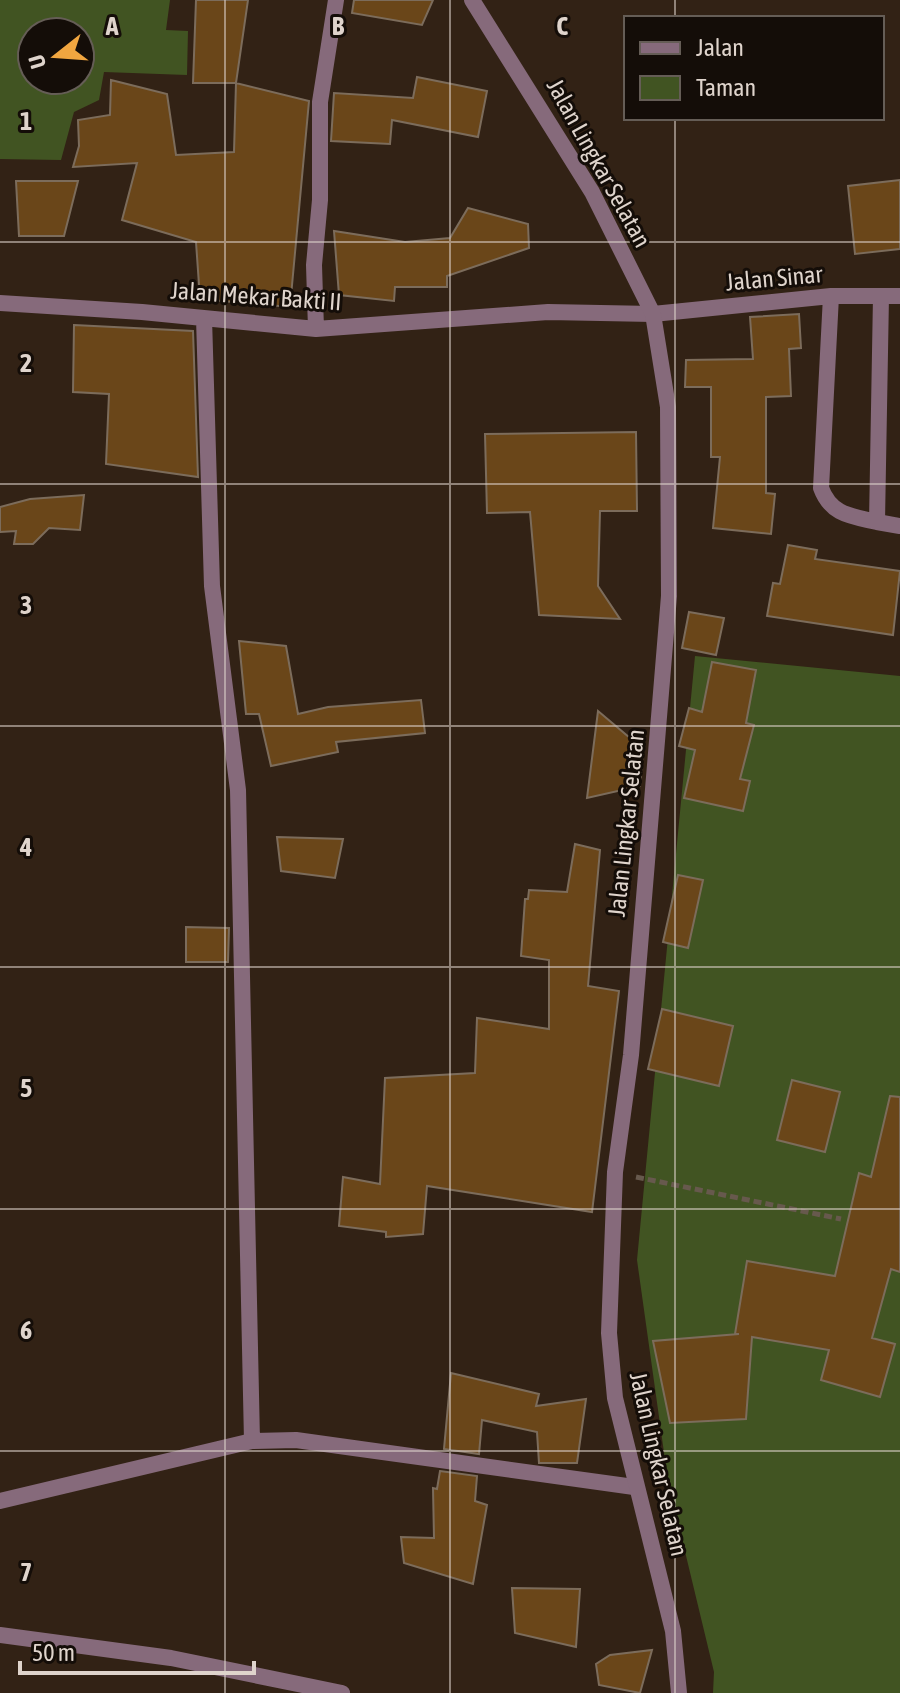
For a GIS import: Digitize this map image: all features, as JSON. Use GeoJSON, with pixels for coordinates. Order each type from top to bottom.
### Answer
{"type":"FeatureCollection","features":[{"type":"Feature","properties":{"kind":"street"},"geometry":{"type":"LineString","coordinates":[[316,329],[314,265],[320,200],[320,102],[336,0]]}},
{"type":"Feature","properties":{"kind":"street","name":"Jalan Lingkar Selatan"},"geometry":{"type":"LineString","coordinates":[[472,0],[592,192],[653,314],[668,407],[669,596],[631,1055],[615,1172],[609,1333],[615,1398],[634,1487],[673,1631],[679,1693]]}},
{"type":"Feature","properties":{"kind":"street"},"geometry":{"type":"LineString","coordinates":[[831,296],[821,488],[826,503],[840,514],[900,526]]}},
{"type":"Feature","properties":{"kind":"street","name":"Jalan Sinar"},"geometry":{"type":"LineString","coordinates":[[653,314],[831,296],[900,296]]}},
{"type":"Feature","properties":{"kind":"street"},"geometry":{"type":"LineString","coordinates":[[877,522],[881,296]]}},
{"type":"Feature","properties":{"kind":"street","name":"Jalan Mekar Bakti II"},"geometry":{"type":"LineString","coordinates":[[0,303],[316,329],[548,312],[653,314]]}},
{"type":"Feature","properties":{"kind":"street"},"geometry":{"type":"LineString","coordinates":[[204,318],[212,586],[238,790],[252,1441]]}},
{"type":"Feature","properties":{"kind":"street"},"geometry":{"type":"LineString","coordinates":[[0,1501],[252,1441],[296,1440],[634,1487]]}},
{"type":"Feature","properties":{"kind":"street"},"geometry":{"type":"LineString","coordinates":[[0,1635],[171,1658],[342,1693]]}},
{"type":"Feature","properties":{"kind":"path"},"geometry":{"type":"LineString","coordinates":[[615,1172],[841,1219]]}},
{"type":"Feature","properties":{"kind":"green space"},"geometry":{"type":"Polygon","coordinates":[[[0,0],[170,0],[166,30],[188,31],[187,75],[104,72],[99,100],[74,112],[61,160],[0,159],[0,0]]]}},
{"type":"Feature","properties":{"kind":"green space"},"geometry":{"type":"Polygon","coordinates":[[[695,656],[900,676],[900,1693],[713,1693],[714,1672],[668,1481],[637,1260],[695,656]]]}},
{"type":"Feature","properties":{"kind":"building"},"geometry":{"type":"Polygon","coordinates":[[[196,0],[248,0],[236,83],[193,83],[196,0]]]}},
{"type":"Feature","properties":{"kind":"building"},"geometry":{"type":"Polygon","coordinates":[[[354,0],[433,0],[422,25],[352,13],[354,0]]]}},
{"type":"Feature","properties":{"kind":"building"},"geometry":{"type":"Polygon","coordinates":[[[417,77],[487,91],[478,137],[392,120],[390,144],[331,141],[334,93],[413,98],[417,77]]]}},
{"type":"Feature","properties":{"kind":"building"},"geometry":{"type":"Polygon","coordinates":[[[111,80],[167,94],[176,155],[234,152],[236,83],[309,101],[290,307],[200,299],[196,242],[122,220],[137,163],[73,167],[79,146],[78,120],[110,115],[111,80]]]}},
{"type":"Feature","properties":{"kind":"building"},"geometry":{"type":"Polygon","coordinates":[[[900,180],[900,249],[855,254],[848,186],[900,180]]]}},
{"type":"Feature","properties":{"kind":"building"},"geometry":{"type":"Polygon","coordinates":[[[16,181],[78,181],[64,236],[19,236],[16,181]]]}},
{"type":"Feature","properties":{"kind":"building"},"geometry":{"type":"Polygon","coordinates":[[[468,208],[528,224],[529,248],[447,276],[447,287],[395,287],[394,301],[339,295],[334,231],[405,242],[450,238],[468,208]]]}},
{"type":"Feature","properties":{"kind":"building"},"geometry":{"type":"Polygon","coordinates":[[[799,314],[801,348],[789,349],[791,396],[766,397],[766,493],[775,494],[771,534],[713,528],[720,457],[711,457],[711,387],[685,387],[686,360],[753,359],[750,317],[799,314]]]}},
{"type":"Feature","properties":{"kind":"building"},"geometry":{"type":"Polygon","coordinates":[[[74,325],[193,331],[198,477],[106,464],[109,394],[73,392],[74,325]]]}},
{"type":"Feature","properties":{"kind":"building"},"geometry":{"type":"Polygon","coordinates":[[[636,432],[637,511],[600,511],[598,586],[620,619],[539,615],[530,512],[487,513],[485,434],[636,432]]]}},
{"type":"Feature","properties":{"kind":"building"},"geometry":{"type":"Polygon","coordinates":[[[84,495],[80,530],[49,528],[33,544],[14,544],[16,531],[0,532],[0,507],[30,499],[84,495]]]}},
{"type":"Feature","properties":{"kind":"building"},"geometry":{"type":"Polygon","coordinates":[[[788,545],[817,550],[815,559],[900,571],[893,635],[767,616],[773,583],[780,584],[788,545]]]}},
{"type":"Feature","properties":{"kind":"building"},"geometry":{"type":"Polygon","coordinates":[[[689,612],[724,618],[716,655],[682,648],[689,612]]]}},
{"type":"Feature","properties":{"kind":"building"},"geometry":{"type":"Polygon","coordinates":[[[239,641],[286,646],[298,714],[328,707],[421,700],[425,733],[336,742],[338,752],[271,766],[259,714],[246,714],[239,641]]]}},
{"type":"Feature","properties":{"kind":"building"},"geometry":{"type":"Polygon","coordinates":[[[712,662],[756,670],[746,723],[754,725],[740,779],[750,781],[743,811],[684,798],[695,750],[679,746],[689,708],[702,712],[712,662]]]}},
{"type":"Feature","properties":{"kind":"building"},"geometry":{"type":"Polygon","coordinates":[[[598,711],[643,749],[640,786],[587,798],[598,711]]]}},
{"type":"Feature","properties":{"kind":"building"},"geometry":{"type":"Polygon","coordinates":[[[277,837],[343,839],[335,878],[281,871],[277,837]]]}},
{"type":"Feature","properties":{"kind":"building"},"geometry":{"type":"Polygon","coordinates":[[[575,844],[600,850],[588,986],[619,991],[592,1212],[427,1186],[423,1234],[386,1237],[386,1232],[339,1226],[343,1177],[380,1184],[385,1078],[475,1073],[477,1018],[549,1029],[549,960],[521,956],[525,899],[528,899],[529,890],[567,892],[575,844]]]}},
{"type":"Feature","properties":{"kind":"building"},"geometry":{"type":"Polygon","coordinates":[[[678,875],[703,880],[688,948],[663,942],[678,875]]]}},
{"type":"Feature","properties":{"kind":"building"},"geometry":{"type":"Polygon","coordinates":[[[186,927],[229,928],[228,962],[186,962],[186,927]]]}},
{"type":"Feature","properties":{"kind":"building"},"geometry":{"type":"Polygon","coordinates":[[[662,1009],[733,1026],[719,1086],[648,1069],[662,1009]]]}},
{"type":"Feature","properties":{"kind":"building"},"geometry":{"type":"Polygon","coordinates":[[[792,1080],[840,1092],[825,1152],[777,1140],[792,1080]]]}},
{"type":"Feature","properties":{"kind":"building"},"geometry":{"type":"Polygon","coordinates":[[[890,1096],[900,1097],[900,1272],[891,1269],[872,1338],[895,1344],[880,1397],[821,1380],[829,1350],[752,1337],[746,1419],[670,1423],[653,1341],[739,1334],[735,1334],[747,1261],[835,1276],[859,1173],[871,1177],[890,1096]]]}},
{"type":"Feature","properties":{"kind":"building"},"geometry":{"type":"Polygon","coordinates":[[[451,1373],[539,1394],[536,1406],[586,1399],[577,1463],[539,1463],[537,1432],[482,1420],[479,1454],[444,1449],[451,1373]]]}},
{"type":"Feature","properties":{"kind":"building"},"geometry":{"type":"Polygon","coordinates":[[[440,1471],[477,1476],[475,1501],[487,1505],[473,1584],[404,1563],[401,1537],[434,1538],[433,1488],[437,1489],[440,1471]]]}},
{"type":"Feature","properties":{"kind":"building"},"geometry":{"type":"Polygon","coordinates":[[[512,1588],[580,1589],[576,1647],[515,1633],[512,1588]]]}},
{"type":"Feature","properties":{"kind":"building"},"geometry":{"type":"Polygon","coordinates":[[[652,1650],[640,1693],[599,1685],[596,1664],[610,1655],[652,1650]]]}}]}
